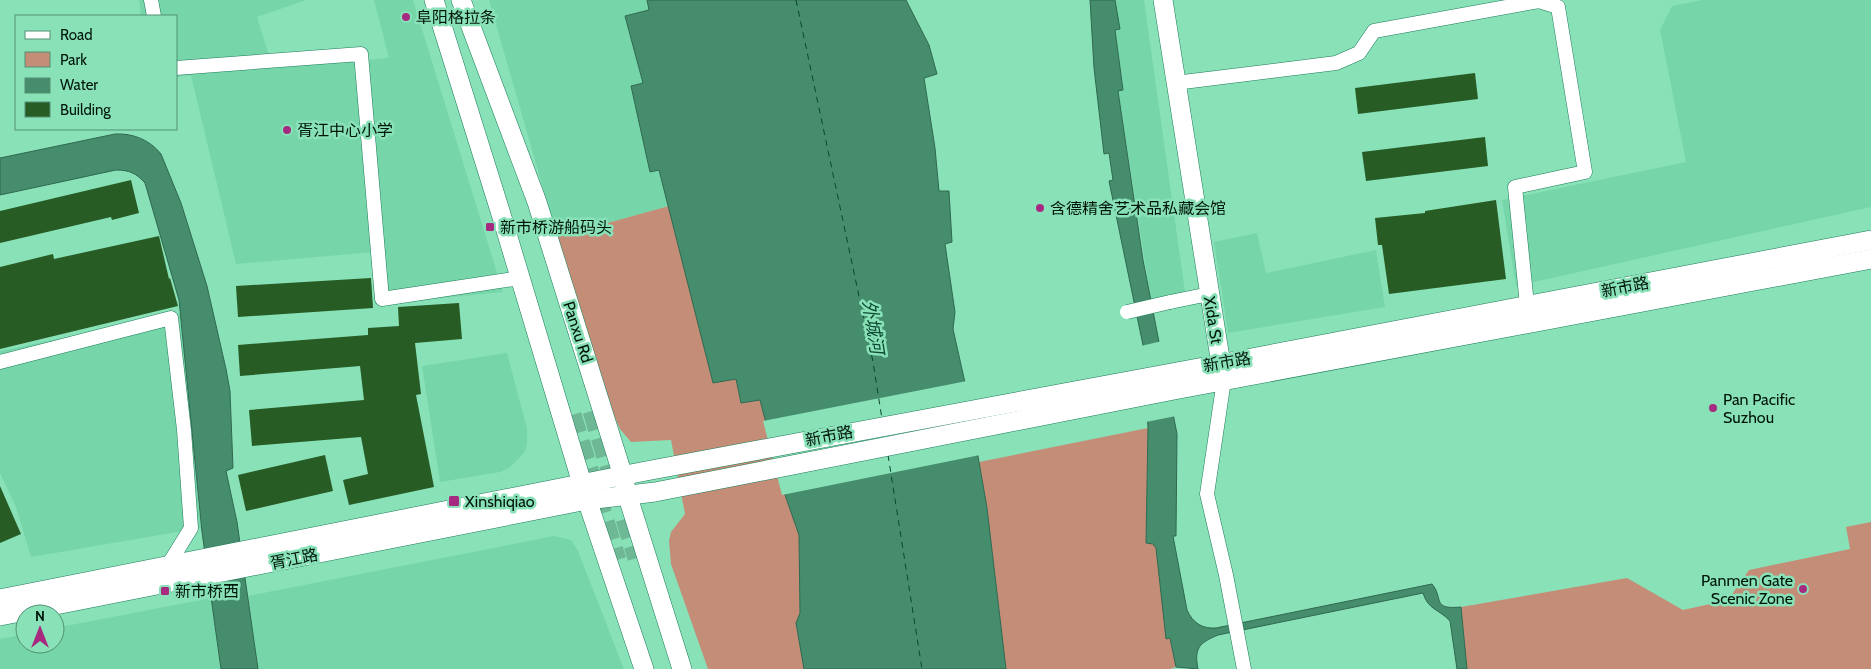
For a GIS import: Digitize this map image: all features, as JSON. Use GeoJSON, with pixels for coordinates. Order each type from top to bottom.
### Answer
{"type":"FeatureCollection","features":[{"type":"Feature","properties":{"kind":"main road"},"geometry":{"type":"LineString","coordinates":[[434,0],[585,492],[644,669]]}},
{"type":"Feature","properties":{"kind":"main road","name":"Panxu Rd"},"geometry":{"type":"LineString","coordinates":[[461,0],[537,202],[682,669]]}},
{"type":"Feature","properties":{"kind":"main road","name":"Xida St"},"geometry":{"type":"LineString","coordinates":[[1163,0],[1222,372]]}},
{"type":"Feature","properties":{"kind":"main road"},"geometry":{"type":"LineString","coordinates":[[504,115],[592,411]]}},
{"type":"Feature","properties":{"kind":"main road"},"geometry":{"type":"LineString","coordinates":[[473,125],[513,223],[572,415]]}},
{"type":"Feature","properties":{"kind":"main road","name":"新市路"},"geometry":{"type":"LineString","coordinates":[[1222,372],[1527,306],[1871,240]]}},
{"type":"Feature","properties":{"kind":"main road","name":"新市路"},"geometry":{"type":"LineString","coordinates":[[625,485],[646,471],[1871,259]]}},
{"type":"Feature","properties":{"kind":"main road","name":"新市路"},"geometry":{"type":"LineString","coordinates":[[585,492],[625,485],[654,492],[1174,381]]}},
{"type":"Feature","properties":{"kind":"main road","name":"胥江路"},"geometry":{"type":"LineString","coordinates":[[0,616],[168,575],[585,492]]}},
{"type":"Feature","properties":{"kind":"main road"},"geometry":{"type":"LineString","coordinates":[[637,558],[671,669]]}},
{"type":"Feature","properties":{"kind":"main road"},"geometry":{"type":"LineString","coordinates":[[617,560],[651,669]]}},
{"type":"Feature","properties":{"kind":"main road","name":"胥江路"},"geometry":{"type":"LineString","coordinates":[[0,599],[168,575]]}},
{"type":"Feature","properties":{"kind":"street"},"geometry":{"type":"LineString","coordinates":[[150,0],[154,15]]}},
{"type":"Feature","properties":{"kind":"street"},"geometry":{"type":"LineString","coordinates":[[1175,82],[1336,63],[1359,53],[1374,30],[1539,1],[1558,7],[1585,172],[1515,187],[1527,306]]}},
{"type":"Feature","properties":{"kind":"street"},"geometry":{"type":"LineString","coordinates":[[178,68],[361,54],[382,298],[520,278]]}},
{"type":"Feature","properties":{"kind":"street"},"geometry":{"type":"LineString","coordinates":[[1127,312],[1209,294]]}},
{"type":"Feature","properties":{"kind":"street"},"geometry":{"type":"LineString","coordinates":[[0,362],[171,318],[184,430],[191,528],[168,575]]}},
{"type":"Feature","properties":{"kind":"street","name":"Xida St"},"geometry":{"type":"LineString","coordinates":[[1222,372],[1207,494],[1244,669]]}},
{"type":"Feature","properties":{"kind":"shaded area"},"geometry":{"type":"Polygon","coordinates":[[[139,0],[306,0],[257,17],[273,68],[389,58],[374,0],[413,0],[503,292],[382,304],[374,252],[236,264],[191,75],[178,77],[178,15],[141,15],[139,0]]]}},
{"type":"Feature","properties":{"kind":"shaded area"},"geometry":{"type":"Polygon","coordinates":[[[489,0],[647,0],[650,10],[626,16],[643,83],[631,86],[651,172],[659,169],[669,206],[557,237],[489,0]]]}},
{"type":"Feature","properties":{"kind":"shaded area"},"geometry":{"type":"Polygon","coordinates":[[[1115,0],[1144,0],[1185,292],[1151,301],[1118,90],[1123,90],[1115,30],[1119,29],[1115,0]]]}},
{"type":"Feature","properties":{"kind":"shaded area"},"geometry":{"type":"Polygon","coordinates":[[[1702,0],[1871,0],[1871,207],[1516,286],[1502,200],[1686,162],[1660,30],[1672,6],[1702,0]]]}},
{"type":"Feature","properties":{"kind":"shaded area"},"geometry":{"type":"Polygon","coordinates":[[[1257,233],[1266,273],[1376,250],[1385,307],[1228,333],[1214,242],[1257,233]]]}},
{"type":"Feature","properties":{"kind":"shaded area"},"geometry":{"type":"Polygon","coordinates":[[[181,313],[201,528],[31,557],[16,507],[0,473],[0,351],[181,313]]]}},
{"type":"Feature","properties":{"kind":"shaded area"},"geometry":{"type":"Polygon","coordinates":[[[507,353],[527,428],[527,445],[524,453],[509,468],[500,472],[440,482],[422,366],[507,353]]]}},
{"type":"Feature","properties":{"kind":"shaded area"},"geometry":{"type":"Polygon","coordinates":[[[554,536],[571,540],[578,551],[624,669],[258,669],[248,596],[554,536]]]}},
{"type":"Feature","properties":{"kind":"shaded area"},"geometry":{"type":"Polygon","coordinates":[[[211,598],[221,669],[0,669],[0,639],[15,636],[15,654],[65,654],[65,626],[211,598]]]}},
{"type":"Feature","properties":{"kind":"green space"},"geometry":{"type":"Polygon","coordinates":[[[669,206],[713,383],[736,379],[741,403],[760,400],[784,492],[799,535],[800,613],[796,623],[804,669],[708,669],[671,564],[669,541],[671,532],[685,514],[671,440],[631,442],[620,429],[612,411],[557,237],[669,206]]]}},
{"type":"Feature","properties":{"kind":"green space"},"geometry":{"type":"Polygon","coordinates":[[[1148,428],[1146,542],[1154,544],[1156,548],[1167,639],[1170,638],[1176,667],[1170,669],[1006,669],[987,508],[979,462],[1148,428]]]}},
{"type":"Feature","properties":{"kind":"green space","name":"Panmen Gate Scenic Zone"},"geometry":{"type":"Polygon","coordinates":[[[1871,522],[1871,669],[1467,669],[1461,607],[1627,578],[1683,610],[1728,600],[1749,570],[1850,549],[1846,527],[1871,522]]]}},
{"type":"Feature","properties":{"kind":"water","name":"外城河"},"geometry":{"type":"Polygon","coordinates":[[[647,0],[906,0],[929,45],[937,74],[924,78],[935,148],[939,191],[949,191],[952,242],[945,244],[955,312],[953,329],[966,387],[987,508],[1006,669],[804,669],[796,623],[800,613],[799,535],[784,492],[760,400],[741,403],[736,379],[713,383],[659,170],[650,172],[631,86],[643,83],[625,16],[649,10],[647,0]]]}},
{"type":"Feature","properties":{"kind":"water"},"geometry":{"type":"Polygon","coordinates":[[[1090,0],[1115,0],[1120,29],[1115,30],[1123,90],[1118,91],[1143,260],[1177,434],[1176,536],[1173,536],[1189,615],[1202,626],[1216,628],[1432,584],[1442,605],[1446,607],[1461,607],[1467,669],[1457,669],[1450,621],[1428,603],[1423,593],[1218,635],[1199,647],[1197,656],[1198,669],[1176,667],[1170,638],[1166,639],[1156,548],[1153,544],[1146,543],[1148,428],[1144,350],[1109,181],[1113,180],[1109,153],[1104,154],[1094,68],[1090,0]]]}},
{"type":"Feature","properties":{"kind":"water"},"geometry":{"type":"Polygon","coordinates":[[[115,134],[141,138],[161,154],[181,203],[207,286],[230,391],[233,468],[226,471],[237,522],[258,669],[221,669],[202,532],[179,300],[145,183],[132,173],[116,170],[0,195],[0,158],[115,134]]]}},
{"type":"Feature","properties":{"kind":"pier"},"geometry":{"type":"Polygon","coordinates":[[[1162,341],[1176,416],[1146,422],[1141,346],[1162,341]]]}},
{"type":"Feature","properties":{"kind":"pier"},"geometry":{"type":"Polygon","coordinates":[[[967,381],[980,455],[782,495],[763,421],[967,381]]]}},
{"type":"Feature","properties":{"kind":"building"},"geometry":{"type":"Polygon","coordinates":[[[1475,73],[1478,99],[1358,114],[1355,88],[1475,73]]]}},
{"type":"Feature","properties":{"kind":"building"},"geometry":{"type":"Polygon","coordinates":[[[1485,137],[1488,166],[1366,181],[1362,152],[1485,137]]]}},
{"type":"Feature","properties":{"kind":"building"},"geometry":{"type":"Polygon","coordinates":[[[131,180],[139,213],[112,220],[111,217],[0,243],[0,211],[131,180]]]}},
{"type":"Feature","properties":{"kind":"building"},"geometry":{"type":"Polygon","coordinates":[[[1496,200],[1506,279],[1389,294],[1382,245],[1378,245],[1375,218],[1425,213],[1425,211],[1496,200]]]}},
{"type":"Feature","properties":{"kind":"building"},"geometry":{"type":"Polygon","coordinates":[[[159,236],[169,279],[178,306],[0,349],[0,267],[53,254],[54,259],[159,236]]]}},
{"type":"Feature","properties":{"kind":"building"},"geometry":{"type":"Polygon","coordinates":[[[371,278],[373,308],[238,317],[236,286],[371,278]]]}},
{"type":"Feature","properties":{"kind":"building"},"geometry":{"type":"Polygon","coordinates":[[[459,303],[462,339],[415,343],[421,394],[416,395],[434,487],[349,505],[343,480],[368,474],[361,437],[252,446],[249,410],[364,400],[360,366],[240,376],[238,345],[368,335],[368,328],[399,326],[398,307],[459,303]]]}},
{"type":"Feature","properties":{"kind":"building"},"geometry":{"type":"Polygon","coordinates":[[[325,455],[333,491],[246,511],[238,475],[325,455]]]}},
{"type":"Feature","properties":{"kind":"building"},"geometry":{"type":"Polygon","coordinates":[[[0,486],[21,534],[0,543],[0,486]]]}},
{"type":"Feature","properties":{"kind":"ferry route"},"geometry":{"type":"LineString","coordinates":[[796,0],[873,362],[882,419]]}},
{"type":"Feature","properties":{"kind":"ferry route"},"geometry":{"type":"LineString","coordinates":[[888,455],[922,669]]}},
{"type":"Feature","properties":{"kind":"tunnel"},"geometry":{"type":"LineString","coordinates":[[592,411],[617,493]]}},
{"type":"Feature","properties":{"kind":"tunnel"},"geometry":{"type":"LineString","coordinates":[[572,415],[617,560]]}},
{"type":"Feature","properties":{"kind":"tunnel"},"geometry":{"type":"LineString","coordinates":[[625,519],[637,558]]}},
{"type":"Feature","properties":{"kind":"place","name":"阜阳格拉条"},"geometry":{"type":"Point","coordinates":[406,17]}},
{"type":"Feature","properties":{"kind":"place","name":"胥江中心小学"},"geometry":{"type":"Point","coordinates":[287,130]}},
{"type":"Feature","properties":{"kind":"place","name":"含德精舍艺术品私藏会馆"},"geometry":{"type":"Point","coordinates":[1040,208]}},
{"type":"Feature","properties":{"kind":"place","name":"新市桥游船码头"},"geometry":{"type":"Point","coordinates":[490,227]}},
{"type":"Feature","properties":{"kind":"place","name":"Pan Pacific Suzhou"},"geometry":{"type":"Point","coordinates":[1713,408]}},
{"type":"Feature","properties":{"kind":"place","name":"Xinshiqiao"},"geometry":{"type":"Point","coordinates":[454,501]}},
{"type":"Feature","properties":{"kind":"place","name":"Panmen Gate Scenic Zone"},"geometry":{"type":"Point","coordinates":[1803,589]}},
{"type":"Feature","properties":{"kind":"place","name":"新市桥西"},"geometry":{"type":"Point","coordinates":[165,591]}}]}
